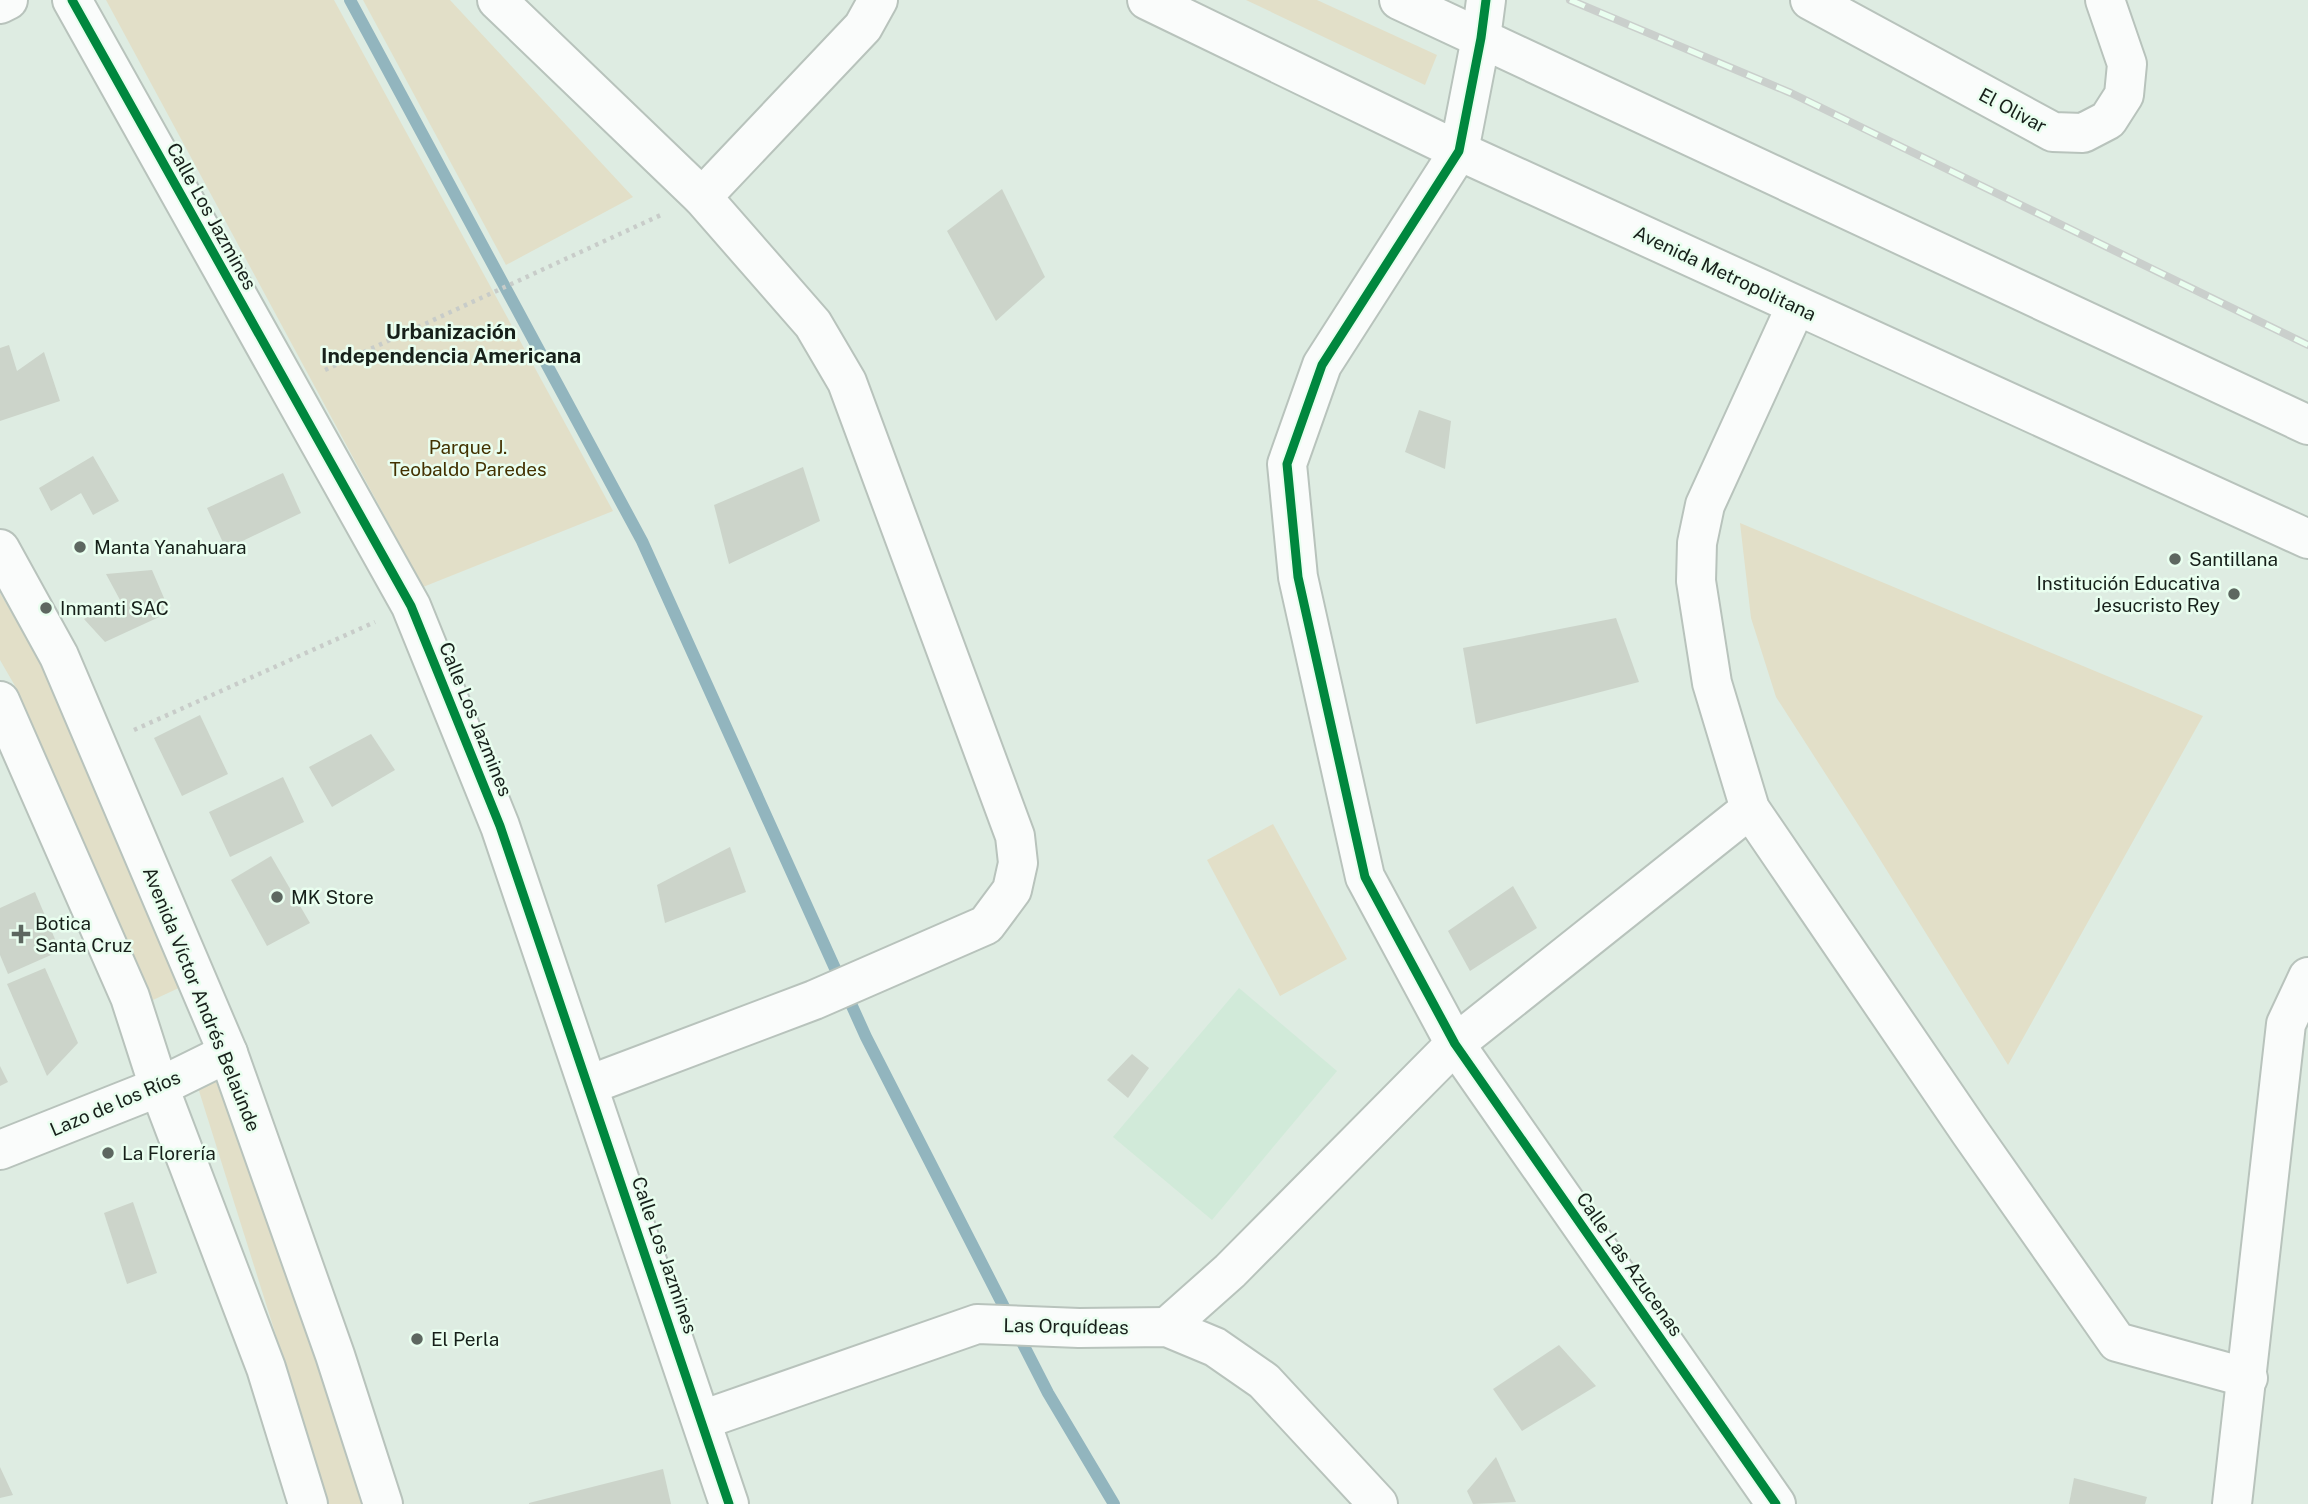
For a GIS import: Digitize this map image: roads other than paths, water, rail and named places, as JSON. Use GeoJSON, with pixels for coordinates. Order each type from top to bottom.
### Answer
{"type":"FeatureCollection","features":[{"type":"Feature","properties":{"kind":"street"},"geometry":{"type":"LineString","coordinates":[[0,4],[8,0]]}},
{"type":"Feature","properties":{"kind":"street","name":"Calle Los Jazmines"},"geometry":{"type":"LineString","coordinates":[[72,0],[411,606],[500,826],[730,1504]]}},
{"type":"Feature","properties":{"kind":"street"},"geometry":{"type":"LineString","coordinates":[[496,0],[702,197],[813,324],[847,382],[1015,836],[1018,863],[1012,890],[986,925],[814,1000],[589,1085]]}},
{"type":"Feature","properties":{"kind":"street"},"geometry":{"type":"LineString","coordinates":[[702,197],[863,27],[878,0]]}},
{"type":"Feature","properties":{"kind":"street","name":"Avenida Metropolitana"},"geometry":{"type":"LineString","coordinates":[[1147,0],[1459,151],[2308,539]]}},
{"type":"Feature","properties":{"kind":"street"},"geometry":{"type":"LineString","coordinates":[[1399,0],[2308,425]]}},
{"type":"Feature","properties":{"kind":"street"},"geometry":{"type":"LineString","coordinates":[[1459,151],[1482,38],[1486,0]]}},
{"type":"Feature","properties":{"kind":"street","name":"El Olivar"},"geometry":{"type":"LineString","coordinates":[[1810,0],[2053,132],[2083,133],[2108,120],[2124,95],[2127,64],[2105,0]]}},
{"type":"Feature","properties":{"kind":"street","name":"Calle Las Azucenas"},"geometry":{"type":"LineString","coordinates":[[1459,151],[1322,365],[1287,464],[1297,577],[1365,877],[1455,1044],[1776,1504]]}},
{"type":"Feature","properties":{"kind":"street"},"geometry":{"type":"LineString","coordinates":[[1797,306],[1705,505],[1697,543],[1696,581],[1712,683],[1750,809],[2117,1342],[2248,1378]]}},
{"type":"Feature","properties":{"kind":"street","name":"Avenida Víctor Andrés Belaúnde"},"geometry":{"type":"LineString","coordinates":[[0,549],[59,656],[228,1053],[335,1354],[383,1504]]}},
{"type":"Feature","properties":{"kind":"street"},"geometry":{"type":"LineString","coordinates":[[0,701],[130,997],[159,1087],[266,1368],[308,1504]]}},
{"type":"Feature","properties":{"kind":"street"},"geometry":{"type":"LineString","coordinates":[[1167,1327],[1230,1271],[1455,1044],[1750,809]]}},
{"type":"Feature","properties":{"kind":"street"},"geometry":{"type":"LineString","coordinates":[[2232,1504],[2286,1024],[2308,977]]}},
{"type":"Feature","properties":{"kind":"street","name":"Lazo de los Ríos"},"geometry":{"type":"LineString","coordinates":[[0,1150],[159,1087],[228,1053]]}},
{"type":"Feature","properties":{"kind":"street","name":"Las Orquídeas"},"geometry":{"type":"LineString","coordinates":[[702,1420],[977,1324],[1079,1328],[1167,1327],[1215,1347],[1264,1381],[1378,1504]]}},
{"type":"Feature","properties":{"kind":"waterway"},"geometry":{"type":"LineString","coordinates":[[350,0],[642,541],[866,1037],[1048,1393],[1114,1504]]}},
{"type":"Feature","properties":{"kind":"railway"},"geometry":{"type":"LineString","coordinates":[[1570,0],[1791,93],[2308,345]]}},
{"type":"Feature","properties":{"kind":"place","name":"Manta Yanahuara"},"geometry":{"type":"Point","coordinates":[80,547]}},
{"type":"Feature","properties":{"kind":"place","name":"Santillana"},"geometry":{"type":"Point","coordinates":[2175,559]}},
{"type":"Feature","properties":{"kind":"place","name":"Institución Educativa Jesucristo Rey"},"geometry":{"type":"Point","coordinates":[2234,594]}},
{"type":"Feature","properties":{"kind":"place","name":"Inmanti SAC"},"geometry":{"type":"Point","coordinates":[46,608]}},
{"type":"Feature","properties":{"kind":"place","name":"MK Store"},"geometry":{"type":"Point","coordinates":[277,897]}},
{"type":"Feature","properties":{"kind":"place","name":"Botica Santa Cruz"},"geometry":{"type":"Point","coordinates":[21,934]}},
{"type":"Feature","properties":{"kind":"place","name":"La Florería"},"geometry":{"type":"Point","coordinates":[108,1153]}},
{"type":"Feature","properties":{"kind":"place","name":"El Perla"},"geometry":{"type":"Point","coordinates":[417,1339]}},
{"type":"Feature","properties":{"kind":"district","name":"Urbanización Independencia Americana"},"geometry":{"type":"Point","coordinates":[451,344]}},
{"type":"Feature","properties":{"kind":"park label","name":"Parque J. Teobaldo Paredes"},"geometry":{"type":"Point","coordinates":[468,458]}}]}
